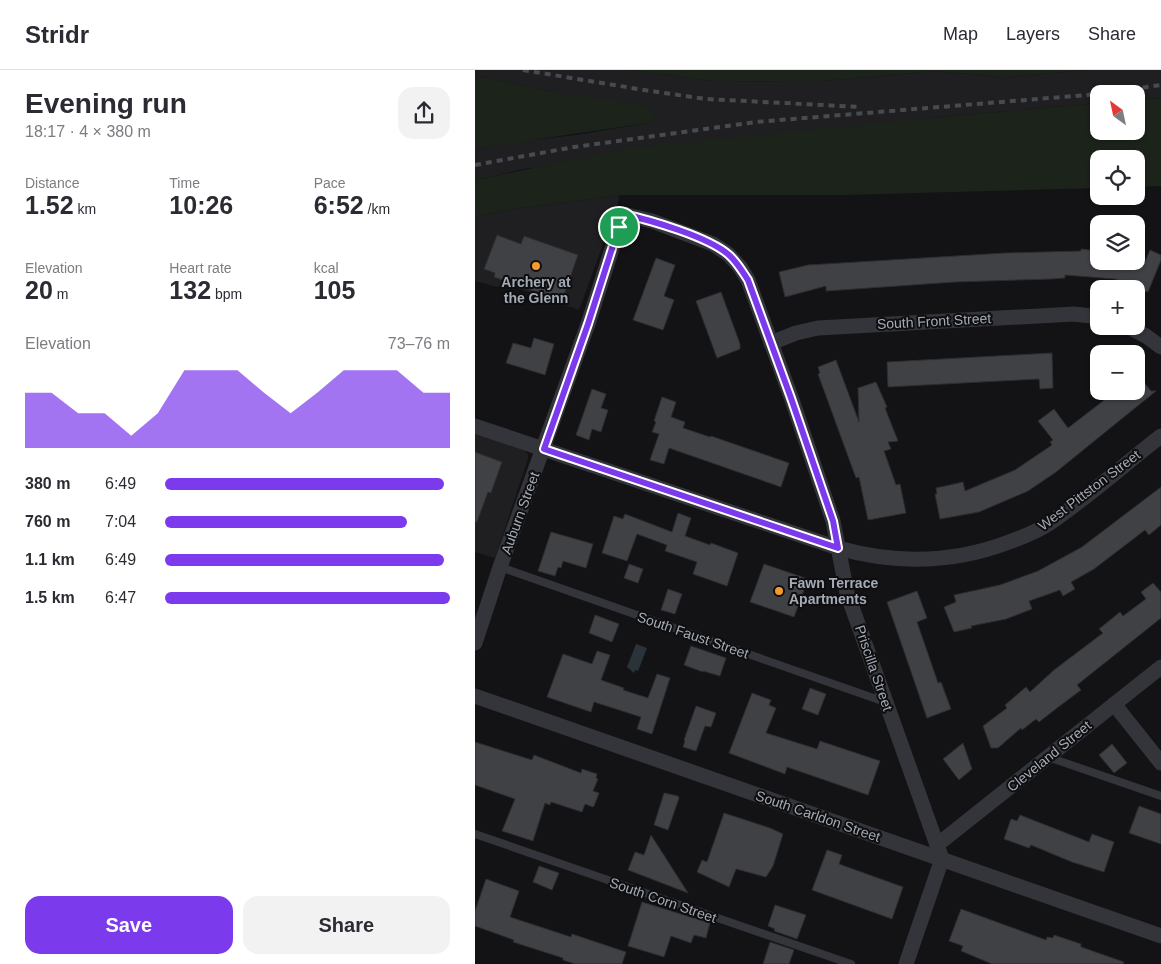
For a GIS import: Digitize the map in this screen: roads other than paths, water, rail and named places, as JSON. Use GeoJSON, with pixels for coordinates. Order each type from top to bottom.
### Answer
{"type":"FeatureCollection","features":[{"type":"Feature","properties":{"kind":"street","name":"Priscilla Street"},"geometry":{"type":"LineString","coordinates":[[623,214],[652,221],[713,244],[728,254],[740,267],[748,280],[833,521],[847,593],[939,852]]}},
{"type":"Feature","properties":{"kind":"street","name":"Auburn Street"},"geometry":{"type":"LineString","coordinates":[[475,643],[500,567],[588,324],[623,214]]}},
{"type":"Feature","properties":{"kind":"street","name":"South Front Street"},"geometry":{"type":"LineString","coordinates":[[771,343],[796,332],[818,328],[1074,314],[1090,316]]}},
{"type":"Feature","properties":{"kind":"street"},"geometry":{"type":"LineString","coordinates":[[1144,335],[1161,347]]}},
{"type":"Feature","properties":{"kind":"street","name":"West Pittston Street"},"geometry":{"type":"LineString","coordinates":[[475,426],[838,548],[892,559],[928,560],[956,557],[991,549],[1025,536],[1049,523],[1161,436]]}},
{"type":"Feature","properties":{"kind":"street","name":"Cleveland Street"},"geometry":{"type":"LineString","coordinates":[[939,852],[1047,757],[1161,667]]}},
{"type":"Feature","properties":{"kind":"street","name":"South Carldon Street"},"geometry":{"type":"LineString","coordinates":[[475,696],[939,852],[1161,936]]}},
{"type":"Feature","properties":{"kind":"street"},"geometry":{"type":"LineString","coordinates":[[1114,704],[1161,763]]}},
{"type":"Feature","properties":{"kind":"street"},"geometry":{"type":"LineString","coordinates":[[906,964],[939,852]]}},
{"type":"Feature","properties":{"kind":"lane","name":"South Faust Street"},"geometry":{"type":"LineString","coordinates":[[500,567],[885,702]]}},
{"type":"Feature","properties":{"kind":"lane"},"geometry":{"type":"LineString","coordinates":[[1047,757],[1161,796]]}},
{"type":"Feature","properties":{"kind":"lane","name":"South Corn Street"},"geometry":{"type":"LineString","coordinates":[[475,834],[851,964]]}},
{"type":"Feature","properties":{"kind":"railway"},"geometry":{"type":"LineString","coordinates":[[523,70],[706,99],[861,107]]}},
{"type":"Feature","properties":{"kind":"railway"},"geometry":{"type":"LineString","coordinates":[[1145,87],[1161,85]]}},
{"type":"Feature","properties":{"kind":"railway"},"geometry":{"type":"LineString","coordinates":[[475,165],[574,147],[756,122],[1090,95]]}},
{"type":"Feature","properties":{"kind":"place","name":"Archery at the Glenn"},"geometry":{"type":"Point","coordinates":[536,266]}},
{"type":"Feature","properties":{"kind":"place","name":"Fawn Terrace Apartments"},"geometry":{"type":"Point","coordinates":[779,591]}}]}
